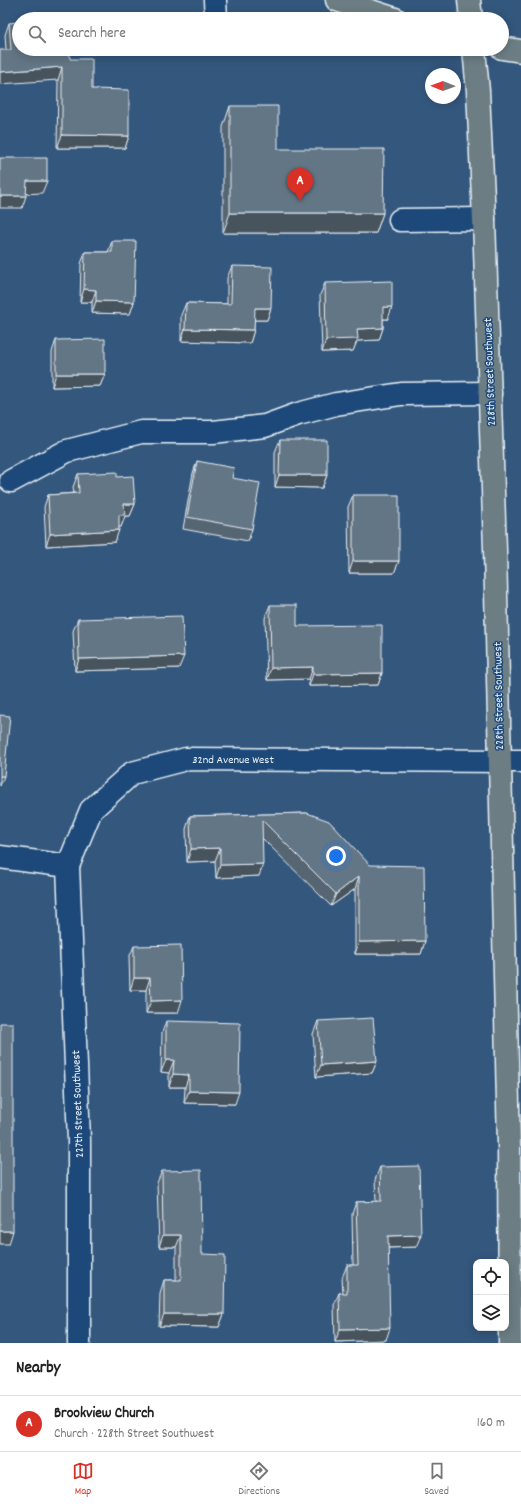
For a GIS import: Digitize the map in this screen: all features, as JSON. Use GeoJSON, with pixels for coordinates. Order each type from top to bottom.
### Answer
{"type":"FeatureCollection","features":[{"type":"Feature","properties":{"kind":"main road"},"geometry":{"type":"LineString","coordinates":[[337,0],[373,12]]}},
{"type":"Feature","properties":{"kind":"main road"},"geometry":{"type":"LineString","coordinates":[[469,0],[470,12]]}},
{"type":"Feature","properties":{"kind":"main road"},"geometry":{"type":"LineString","coordinates":[[509,49],[521,51]]}},
{"type":"Feature","properties":{"kind":"main road","name":"228th Street Southwest"},"geometry":{"type":"LineString","coordinates":[[475,56],[479,97],[484,219],[499,760],[515,1147],[510,1343]]}},
{"type":"Feature","properties":{"kind":"street"},"geometry":{"type":"LineString","coordinates":[[215,0],[216,12]]}},
{"type":"Feature","properties":{"kind":"street"},"geometry":{"type":"LineString","coordinates":[[400,220],[484,219]]}},
{"type":"Feature","properties":{"kind":"street"},"geometry":{"type":"LineString","coordinates":[[11,481],[67,451],[142,432],[213,432],[265,426],[298,414],[336,404],[401,394],[490,393]]}},
{"type":"Feature","properties":{"kind":"street","name":"32nd Avenue West"},"geometry":{"type":"LineString","coordinates":[[68,866],[91,810],[132,773],[186,759],[521,761]]}},
{"type":"Feature","properties":{"kind":"street"},"geometry":{"type":"LineString","coordinates":[[0,857],[68,866]]}},
{"type":"Feature","properties":{"kind":"street","name":"227th Street Southwest"},"geometry":{"type":"LineString","coordinates":[[68,866],[79,1140],[79,1343]]}},
{"type":"Feature","properties":{"kind":"building"},"geometry":{"type":"Polygon","coordinates":[[[9,23],[12,23],[12,56],[70,56],[70,59],[92,59],[92,89],[129,90],[129,136],[62,135],[62,67],[0,72],[0,50],[11,50],[9,23]]]}},
{"type":"Feature","properties":{"kind":"building"},"geometry":{"type":"Polygon","coordinates":[[[230,106],[278,106],[278,149],[384,149],[383,213],[230,213],[230,106]]]}},
{"type":"Feature","properties":{"kind":"building"},"geometry":{"type":"Polygon","coordinates":[[[0,158],[47,158],[47,181],[27,181],[26,196],[0,196],[0,158]]]}},
{"type":"Feature","properties":{"kind":"building"},"geometry":{"type":"Polygon","coordinates":[[[112,241],[136,241],[134,302],[96,301],[96,290],[84,289],[85,252],[112,252],[112,241]]]}},
{"type":"Feature","properties":{"kind":"building"},"geometry":{"type":"Polygon","coordinates":[[[232,266],[272,267],[271,308],[255,308],[254,330],[185,329],[186,303],[231,304],[232,266]]]}},
{"type":"Feature","properties":{"kind":"building"},"geometry":{"type":"Polygon","coordinates":[[[392,281],[392,307],[383,307],[383,328],[357,329],[358,339],[326,340],[325,283],[392,281]]]}},
{"type":"Feature","properties":{"kind":"building"},"geometry":{"type":"Polygon","coordinates":[[[105,339],[105,374],[56,374],[56,340],[105,339]]]}},
{"type":"Feature","properties":{"kind":"building"},"geometry":{"type":"Polygon","coordinates":[[[280,440],[327,440],[327,475],[279,475],[280,440]]]}},
{"type":"Feature","properties":{"kind":"building"},"geometry":{"type":"Polygon","coordinates":[[[197,461],[234,468],[232,478],[260,483],[252,529],[187,517],[197,461]]]}},
{"type":"Feature","properties":{"kind":"building"},"geometry":{"type":"Polygon","coordinates":[[[117,472],[117,477],[133,476],[135,504],[124,504],[125,515],[119,515],[119,530],[50,534],[48,495],[79,493],[78,474],[117,472]]]}},
{"type":"Feature","properties":{"kind":"building"},"geometry":{"type":"Polygon","coordinates":[[[353,495],[399,495],[399,561],[353,561],[353,495]]]}},
{"type":"Feature","properties":{"kind":"building"},"geometry":{"type":"Polygon","coordinates":[[[270,605],[297,605],[297,626],[382,625],[382,673],[313,674],[313,667],[271,668],[270,605]]]}},
{"type":"Feature","properties":{"kind":"building"},"geometry":{"type":"Polygon","coordinates":[[[182,616],[184,656],[79,659],[78,619],[182,616]]]}},
{"type":"Feature","properties":{"kind":"building"},"geometry":{"type":"Polygon","coordinates":[[[0,715],[10,716],[4,776],[0,776],[0,715]]]}},
{"type":"Feature","properties":{"kind":"building"},"geometry":{"type":"Polygon","coordinates":[[[307,813],[329,821],[370,865],[424,866],[425,941],[359,942],[359,876],[336,894],[262,820],[263,864],[220,865],[220,848],[191,849],[190,816],[307,813]]]}},
{"type":"Feature","properties":{"kind":"building"},"geometry":{"type":"Polygon","coordinates":[[[181,945],[182,1000],[151,1001],[150,978],[134,978],[134,946],[181,945]]]}},
{"type":"Feature","properties":{"kind":"building"},"geometry":{"type":"Polygon","coordinates":[[[373,1018],[377,1061],[321,1065],[318,1021],[373,1018]]]}},
{"type":"Feature","properties":{"kind":"building"},"geometry":{"type":"Polygon","coordinates":[[[166,1021],[240,1023],[239,1092],[189,1091],[189,1075],[173,1074],[174,1060],[166,1060],[166,1021]]]}},
{"type":"Feature","properties":{"kind":"building"},"geometry":{"type":"Polygon","coordinates":[[[0,1023],[13,1023],[13,1231],[0,1231],[0,1023]]]}},
{"type":"Feature","properties":{"kind":"building"},"geometry":{"type":"Polygon","coordinates":[[[419,1166],[421,1235],[388,1236],[390,1328],[340,1329],[339,1293],[347,1293],[347,1265],[358,1265],[356,1202],[381,1201],[380,1167],[419,1166]]]}},
{"type":"Feature","properties":{"kind":"building"},"geometry":{"type":"Polygon","coordinates":[[[201,1170],[202,1254],[225,1255],[224,1314],[164,1314],[164,1280],[181,1280],[181,1235],[163,1235],[162,1171],[201,1170]]]}},
{"type":"Feature","properties":{"kind":"place","name":"Brookview Church"},"geometry":{"type":"Point","coordinates":[300,201]}}]}
